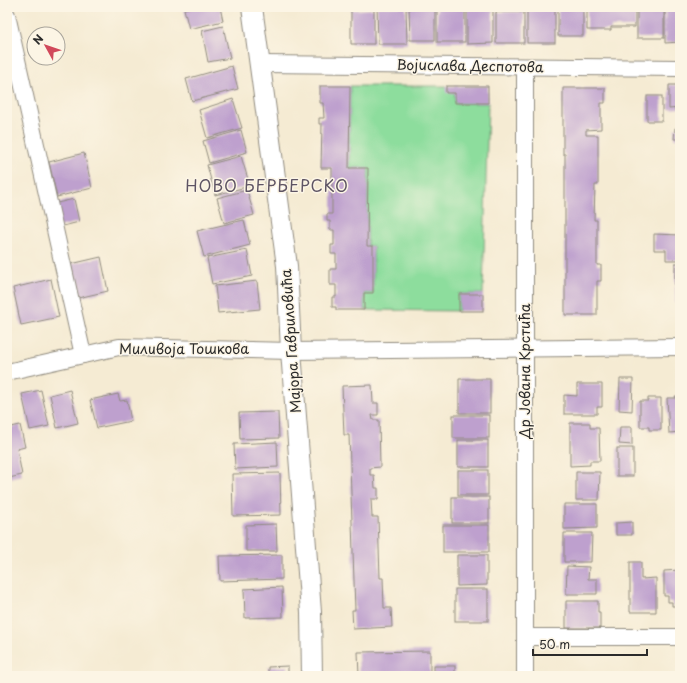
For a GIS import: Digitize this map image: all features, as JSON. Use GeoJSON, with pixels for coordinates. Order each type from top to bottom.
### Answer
{"type":"FeatureCollection","features":[{"type":"Feature","properties":{"kind":"street","name":"Мајора Гавриловића"},"geometry":{"type":"LineString","coordinates":[[252,7],[261,64],[287,266],[291,351],[311,612],[312,676]]}},
{"type":"Feature","properties":{"kind":"street"},"geometry":{"type":"LineString","coordinates":[[7,15],[83,355]]}},
{"type":"Feature","properties":{"kind":"street","name":"Војислава Деспотова"},"geometry":{"type":"LineString","coordinates":[[261,64],[680,68]]}},
{"type":"Feature","properties":{"kind":"street","name":"Др Јована Крстића"},"geometry":{"type":"LineString","coordinates":[[525,67],[525,676]]}},
{"type":"Feature","properties":{"kind":"street","name":"Миливоја Тошкова"},"geometry":{"type":"LineString","coordinates":[[7,372],[119,347],[291,351],[680,347]]}},
{"type":"Feature","properties":{"kind":"street"},"geometry":{"type":"LineString","coordinates":[[525,637],[680,637]]}},
{"type":"Feature","properties":{"kind":"green space"},"geometry":{"type":"Polygon","coordinates":[[[350,86],[446,86],[455,93],[455,103],[488,103],[483,294],[459,294],[459,311],[364,310],[364,293],[373,293],[373,246],[367,246],[368,168],[349,168],[350,86]]]}},
{"type":"Feature","properties":{"kind":"building"},"geometry":{"type":"Polygon","coordinates":[[[191,7],[220,7],[223,21],[189,29],[184,9],[191,7]]]}},
{"type":"Feature","properties":{"kind":"building"},"geometry":{"type":"Polygon","coordinates":[[[377,7],[406,7],[407,44],[378,44],[377,7]]]}},
{"type":"Feature","properties":{"kind":"building"},"geometry":{"type":"Polygon","coordinates":[[[409,7],[435,7],[435,40],[410,40],[409,7]]]}},
{"type":"Feature","properties":{"kind":"building"},"geometry":{"type":"Polygon","coordinates":[[[437,7],[465,7],[465,42],[437,42],[437,7]]]}},
{"type":"Feature","properties":{"kind":"building"},"geometry":{"type":"Polygon","coordinates":[[[467,7],[493,7],[493,43],[467,44],[467,7]]]}},
{"type":"Feature","properties":{"kind":"building"},"geometry":{"type":"Polygon","coordinates":[[[527,7],[555,7],[555,43],[527,43],[527,7]]]}},
{"type":"Feature","properties":{"kind":"building"},"geometry":{"type":"Polygon","coordinates":[[[558,7],[583,7],[583,36],[558,36],[558,7]]]}},
{"type":"Feature","properties":{"kind":"building"},"geometry":{"type":"Polygon","coordinates":[[[587,7],[635,7],[635,27],[611,27],[611,30],[587,30],[587,7]]]}},
{"type":"Feature","properties":{"kind":"building"},"geometry":{"type":"Polygon","coordinates":[[[637,7],[664,7],[664,38],[637,38],[637,7]]]}},
{"type":"Feature","properties":{"kind":"building"},"geometry":{"type":"Polygon","coordinates":[[[665,7],[680,7],[680,42],[665,43],[665,7]]]}},
{"type":"Feature","properties":{"kind":"building"},"geometry":{"type":"Polygon","coordinates":[[[374,9],[374,44],[351,44],[351,10],[374,9]]]}},
{"type":"Feature","properties":{"kind":"building"},"geometry":{"type":"Polygon","coordinates":[[[496,12],[524,12],[524,43],[496,43],[496,12]]]}},
{"type":"Feature","properties":{"kind":"building"},"geometry":{"type":"Polygon","coordinates":[[[223,26],[230,58],[208,62],[202,31],[223,26]]]}},
{"type":"Feature","properties":{"kind":"building"},"geometry":{"type":"Polygon","coordinates":[[[232,66],[238,89],[192,101],[186,79],[232,66]]]}},
{"type":"Feature","properties":{"kind":"building"},"geometry":{"type":"Polygon","coordinates":[[[669,85],[680,85],[680,108],[669,109],[669,85]]]}},
{"type":"Feature","properties":{"kind":"building"},"geometry":{"type":"Polygon","coordinates":[[[320,86],[350,86],[349,168],[368,168],[367,246],[373,246],[373,293],[364,293],[364,310],[336,310],[336,307],[332,307],[332,297],[336,297],[336,285],[330,285],[330,269],[336,269],[336,254],[331,254],[331,245],[334,245],[334,230],[330,230],[330,221],[327,221],[327,214],[332,214],[332,168],[321,168],[322,124],[319,124],[319,118],[324,118],[323,103],[320,103],[320,86]]]}},
{"type":"Feature","properties":{"kind":"building"},"geometry":{"type":"Polygon","coordinates":[[[446,86],[488,86],[488,103],[455,103],[455,93],[446,93],[446,86]]]}},
{"type":"Feature","properties":{"kind":"building"},"geometry":{"type":"Polygon","coordinates":[[[563,88],[605,88],[605,103],[601,103],[601,129],[586,130],[586,135],[598,135],[598,185],[595,185],[594,220],[597,220],[597,265],[601,265],[601,281],[597,281],[597,315],[565,315],[565,154],[563,154],[563,88]]]}},
{"type":"Feature","properties":{"kind":"building"},"geometry":{"type":"Polygon","coordinates":[[[647,96],[662,96],[662,121],[647,121],[647,96]]]}},
{"type":"Feature","properties":{"kind":"building"},"geometry":{"type":"Polygon","coordinates":[[[233,99],[242,128],[207,138],[199,110],[233,99]]]}},
{"type":"Feature","properties":{"kind":"building"},"geometry":{"type":"Polygon","coordinates":[[[675,128],[680,128],[680,139],[674,139],[675,128]]]}},
{"type":"Feature","properties":{"kind":"building"},"geometry":{"type":"Polygon","coordinates":[[[241,130],[247,152],[209,163],[203,141],[241,130]]]}},
{"type":"Feature","properties":{"kind":"building"},"geometry":{"type":"Polygon","coordinates":[[[84,153],[92,188],[57,197],[49,162],[84,153]]]}},
{"type":"Feature","properties":{"kind":"building"},"geometry":{"type":"Polygon","coordinates":[[[241,156],[250,186],[215,195],[207,165],[241,156]]]}},
{"type":"Feature","properties":{"kind":"building"},"geometry":{"type":"Polygon","coordinates":[[[247,190],[254,215],[224,223],[217,198],[247,190]]]}},
{"type":"Feature","properties":{"kind":"building"},"geometry":{"type":"Polygon","coordinates":[[[74,199],[79,222],[59,227],[53,204],[74,199]]]}},
{"type":"Feature","properties":{"kind":"building"},"geometry":{"type":"Polygon","coordinates":[[[244,220],[250,245],[204,257],[197,231],[244,220]]]}},
{"type":"Feature","properties":{"kind":"building"},"geometry":{"type":"Polygon","coordinates":[[[654,234],[680,235],[680,260],[666,260],[666,250],[654,250],[654,234]]]}},
{"type":"Feature","properties":{"kind":"building"},"geometry":{"type":"Polygon","coordinates":[[[247,250],[252,276],[212,284],[207,258],[247,250]]]}},
{"type":"Feature","properties":{"kind":"building"},"geometry":{"type":"Polygon","coordinates":[[[101,257],[108,291],[78,298],[71,264],[101,257]]]}},
{"type":"Feature","properties":{"kind":"building"},"geometry":{"type":"Polygon","coordinates":[[[675,263],[680,263],[680,285],[675,285],[675,263]]]}},
{"type":"Feature","properties":{"kind":"building"},"geometry":{"type":"Polygon","coordinates":[[[51,279],[59,317],[21,325],[13,288],[51,279]]]}},
{"type":"Feature","properties":{"kind":"building"},"geometry":{"type":"Polygon","coordinates":[[[257,281],[260,309],[218,313],[215,286],[257,281]]]}},
{"type":"Feature","properties":{"kind":"building"},"geometry":{"type":"Polygon","coordinates":[[[675,287],[680,287],[680,304],[675,304],[675,287]]]}},
{"type":"Feature","properties":{"kind":"building"},"geometry":{"type":"Polygon","coordinates":[[[459,294],[483,294],[483,311],[459,311],[459,294]]]}},
{"type":"Feature","properties":{"kind":"building"},"geometry":{"type":"Polygon","coordinates":[[[459,379],[490,379],[490,413],[459,413],[459,379]]]}},
{"type":"Feature","properties":{"kind":"building"},"geometry":{"type":"Polygon","coordinates":[[[620,379],[633,379],[632,411],[619,410],[620,379]]]}},
{"type":"Feature","properties":{"kind":"building"},"geometry":{"type":"Polygon","coordinates":[[[577,384],[602,384],[602,407],[597,407],[597,414],[564,414],[564,395],[577,396],[577,384]]]}},
{"type":"Feature","properties":{"kind":"building"},"geometry":{"type":"Polygon","coordinates":[[[372,385],[373,403],[378,403],[378,415],[372,415],[373,420],[379,420],[380,467],[370,468],[370,475],[374,475],[375,488],[378,488],[378,499],[371,499],[372,517],[378,517],[380,578],[383,578],[384,608],[391,608],[392,627],[353,629],[352,610],[355,610],[349,435],[344,435],[342,386],[372,385]]]}},
{"type":"Feature","properties":{"kind":"building"},"geometry":{"type":"Polygon","coordinates":[[[41,390],[49,426],[30,430],[22,394],[41,390]]]}},
{"type":"Feature","properties":{"kind":"building"},"geometry":{"type":"Polygon","coordinates":[[[70,390],[78,423],[57,428],[50,395],[70,390]]]}},
{"type":"Feature","properties":{"kind":"building"},"geometry":{"type":"Polygon","coordinates":[[[118,394],[120,401],[127,400],[131,421],[97,428],[90,400],[118,394]]]}},
{"type":"Feature","properties":{"kind":"building"},"geometry":{"type":"Polygon","coordinates":[[[675,396],[680,396],[680,432],[669,433],[667,398],[676,398],[675,396]]]}},
{"type":"Feature","properties":{"kind":"building"},"geometry":{"type":"Polygon","coordinates":[[[648,398],[661,398],[661,430],[649,430],[649,427],[640,427],[640,401],[648,401],[648,398]]]}},
{"type":"Feature","properties":{"kind":"building"},"geometry":{"type":"Polygon","coordinates":[[[278,412],[279,438],[240,439],[239,413],[278,412]]]}},
{"type":"Feature","properties":{"kind":"building"},"geometry":{"type":"Polygon","coordinates":[[[453,415],[489,415],[489,438],[453,438],[453,415]]]}},
{"type":"Feature","properties":{"kind":"building"},"geometry":{"type":"Polygon","coordinates":[[[570,423],[590,423],[590,428],[599,428],[600,461],[590,461],[590,465],[570,466],[570,423]]]}},
{"type":"Feature","properties":{"kind":"building"},"geometry":{"type":"Polygon","coordinates":[[[20,425],[25,447],[17,449],[22,475],[9,478],[7,468],[7,428],[20,425]]]}},
{"type":"Feature","properties":{"kind":"building"},"geometry":{"type":"Polygon","coordinates":[[[620,427],[632,427],[632,445],[619,444],[620,427]]]}},
{"type":"Feature","properties":{"kind":"building"},"geometry":{"type":"Polygon","coordinates":[[[458,440],[488,440],[488,467],[458,467],[458,440]]]}},
{"type":"Feature","properties":{"kind":"building"},"geometry":{"type":"Polygon","coordinates":[[[277,442],[278,467],[235,469],[234,444],[277,442]]]}},
{"type":"Feature","properties":{"kind":"building"},"geometry":{"type":"Polygon","coordinates":[[[617,448],[633,448],[633,476],[617,476],[617,448]]]}},
{"type":"Feature","properties":{"kind":"building"},"geometry":{"type":"Polygon","coordinates":[[[458,470],[488,470],[488,495],[458,495],[458,470]]]}},
{"type":"Feature","properties":{"kind":"building"},"geometry":{"type":"Polygon","coordinates":[[[576,472],[600,472],[599,500],[576,500],[576,472]]]}},
{"type":"Feature","properties":{"kind":"building"},"geometry":{"type":"Polygon","coordinates":[[[280,473],[281,515],[233,516],[232,474],[280,473]]]}},
{"type":"Feature","properties":{"kind":"building"},"geometry":{"type":"Polygon","coordinates":[[[452,497],[489,497],[489,523],[452,523],[452,497]]]}},
{"type":"Feature","properties":{"kind":"building"},"geometry":{"type":"Polygon","coordinates":[[[564,504],[597,504],[597,528],[564,529],[564,504]]]}},
{"type":"Feature","properties":{"kind":"building"},"geometry":{"type":"Polygon","coordinates":[[[632,522],[632,535],[616,535],[616,523],[632,522]]]}},
{"type":"Feature","properties":{"kind":"building"},"geometry":{"type":"Polygon","coordinates":[[[276,524],[277,551],[246,551],[246,525],[276,524]]]}},
{"type":"Feature","properties":{"kind":"building"},"geometry":{"type":"Polygon","coordinates":[[[443,525],[489,525],[489,552],[443,552],[443,525]]]}},
{"type":"Feature","properties":{"kind":"building"},"geometry":{"type":"Polygon","coordinates":[[[564,533],[592,533],[591,562],[564,562],[564,533]]]}},
{"type":"Feature","properties":{"kind":"building"},"geometry":{"type":"Polygon","coordinates":[[[282,555],[282,579],[220,581],[219,556],[282,555]]]}},
{"type":"Feature","properties":{"kind":"building"},"geometry":{"type":"Polygon","coordinates":[[[457,555],[487,555],[487,585],[457,586],[457,555]]]}},
{"type":"Feature","properties":{"kind":"building"},"geometry":{"type":"Polygon","coordinates":[[[630,562],[641,562],[641,579],[656,578],[656,612],[630,612],[630,562]]]}},
{"type":"Feature","properties":{"kind":"building"},"geometry":{"type":"Polygon","coordinates":[[[567,566],[589,567],[588,579],[597,579],[597,594],[566,594],[567,566]]]}},
{"type":"Feature","properties":{"kind":"building"},"geometry":{"type":"Polygon","coordinates":[[[680,570],[680,606],[672,606],[672,602],[668,602],[668,596],[664,596],[664,571],[680,570]]]}},
{"type":"Feature","properties":{"kind":"building"},"geometry":{"type":"Polygon","coordinates":[[[282,587],[283,617],[245,618],[244,589],[282,587]]]}},
{"type":"Feature","properties":{"kind":"building"},"geometry":{"type":"Polygon","coordinates":[[[455,589],[488,589],[488,621],[455,621],[455,589]]]}},
{"type":"Feature","properties":{"kind":"building"},"geometry":{"type":"Polygon","coordinates":[[[566,601],[598,601],[600,628],[566,628],[566,601]]]}},
{"type":"Feature","properties":{"kind":"building"},"geometry":{"type":"Polygon","coordinates":[[[430,651],[430,676],[359,676],[358,652],[430,651]]]}},
{"type":"Feature","properties":{"kind":"building"},"geometry":{"type":"Polygon","coordinates":[[[288,666],[288,676],[268,676],[268,667],[288,666]]]}},
{"type":"Feature","properties":{"kind":"building"},"geometry":{"type":"Polygon","coordinates":[[[434,666],[455,666],[455,676],[434,676],[434,666]]]}},
{"type":"Feature","properties":{"kind":"district","name":"НОВО БЕРБЕРСКО"},"geometry":{"type":"Point","coordinates":[267,186]}}]}
